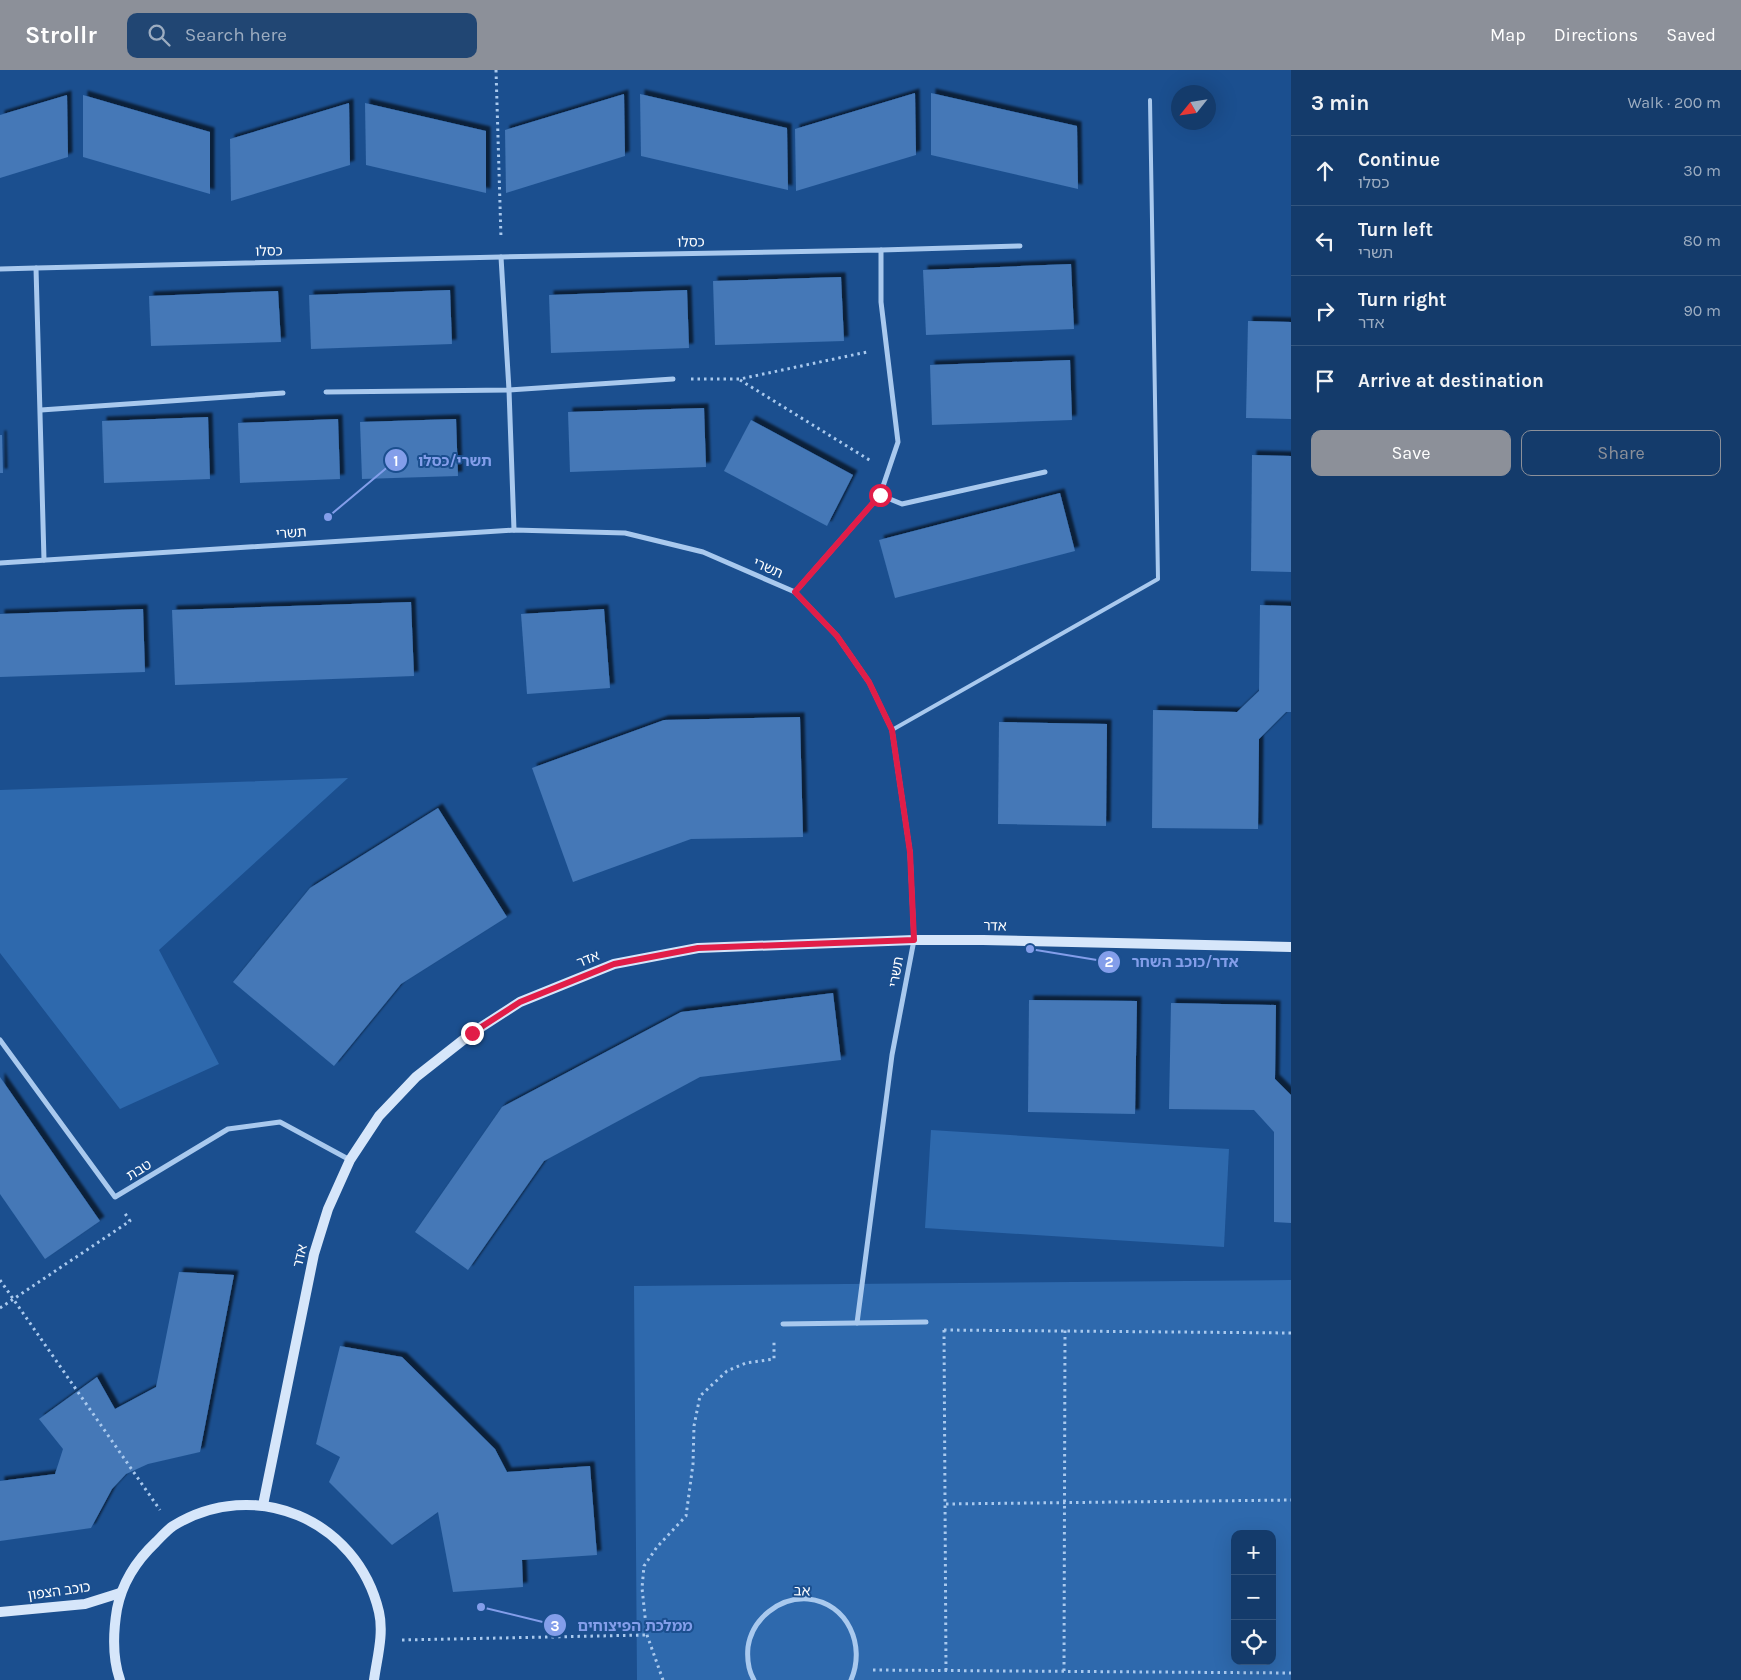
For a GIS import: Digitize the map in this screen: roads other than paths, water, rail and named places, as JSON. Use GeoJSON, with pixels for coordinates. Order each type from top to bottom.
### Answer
{"type":"FeatureCollection","features":[{"type":"Feature","properties":{"kind":"street","name":"כסלו"},"geometry":{"type":"LineString","coordinates":[[0,269],[1020,246]]}},
{"type":"Feature","properties":{"kind":"street"},"geometry":{"type":"LineString","coordinates":[[795,592],[880,495],[898,442],[881,302],[881,250]]}},
{"type":"Feature","properties":{"kind":"street"},"geometry":{"type":"LineString","coordinates":[[501,257],[509,390],[514,530]]}},
{"type":"Feature","properties":{"kind":"street"},"geometry":{"type":"LineString","coordinates":[[36,268],[44,560]]}},
{"type":"Feature","properties":{"kind":"street"},"geometry":{"type":"LineString","coordinates":[[326,392],[509,390],[673,379]]}},
{"type":"Feature","properties":{"kind":"street"},"geometry":{"type":"LineString","coordinates":[[40,410],[283,393]]}},
{"type":"Feature","properties":{"kind":"street"},"geometry":{"type":"LineString","coordinates":[[880,495],[902,504],[1045,472]]}},
{"type":"Feature","properties":{"kind":"street","name":"תשרי"},"geometry":{"type":"LineString","coordinates":[[0,564],[514,530],[625,534],[703,552],[795,592],[837,636],[869,682],[892,730],[910,852],[914,940],[892,1055],[857,1323]]}},
{"type":"Feature","properties":{"kind":"street","name":"אדר"},"geometry":{"type":"LineString","coordinates":[[263,1505],[314,1254],[328,1209],[350,1160],[379,1116],[416,1077],[472,1033],[520,1002],[614,964],[698,948],[914,940],[1291,947]]}},
{"type":"Feature","properties":{"kind":"street","name":"טבת"},"geometry":{"type":"LineString","coordinates":[[0,1040],[115,1197],[228,1129],[280,1122],[350,1160]]}},
{"type":"Feature","properties":{"kind":"street"},"geometry":{"type":"LineString","coordinates":[[783,1324],[926,1322]]}},
{"type":"Feature","properties":{"kind":"street"},"geometry":{"type":"LineString","coordinates":[[120,1680],[116,1668],[113,1630],[120,1593],[141,1556],[171,1527],[200,1512],[231,1505],[263,1505],[304,1517],[338,1540],[365,1573],[379,1613],[380,1641],[374,1680]]}},
{"type":"Feature","properties":{"kind":"street","name":"כוכב הצפון"},"geometry":{"type":"LineString","coordinates":[[0,1612],[85,1604],[120,1593]]}},
{"type":"Feature","properties":{"kind":"street","name":"אב"},"geometry":{"type":"LineString","coordinates":[[754,1680],[751,1676],[747,1657],[749,1638],[758,1621],[772,1608],[790,1601],[808,1599],[827,1605],[842,1616],[853,1632],[857,1651],[855,1670],[851,1680]]}},
{"type":"Feature","properties":{"kind":"lane"},"geometry":{"type":"LineString","coordinates":[[892,730],[1158,579],[1150,100]]}},
{"type":"Feature","properties":{"kind":"place","name":"תשרי/כסלו"},"geometry":{"type":"Point","coordinates":[328,517]}},
{"type":"Feature","properties":{"kind":"place","name":"אדר/כוכב השחר"},"geometry":{"type":"Point","coordinates":[1030,949]}},
{"type":"Feature","properties":{"kind":"place","name":"ממלכת הפיצוחים"},"geometry":{"type":"Point","coordinates":[481,1607]}}]}
